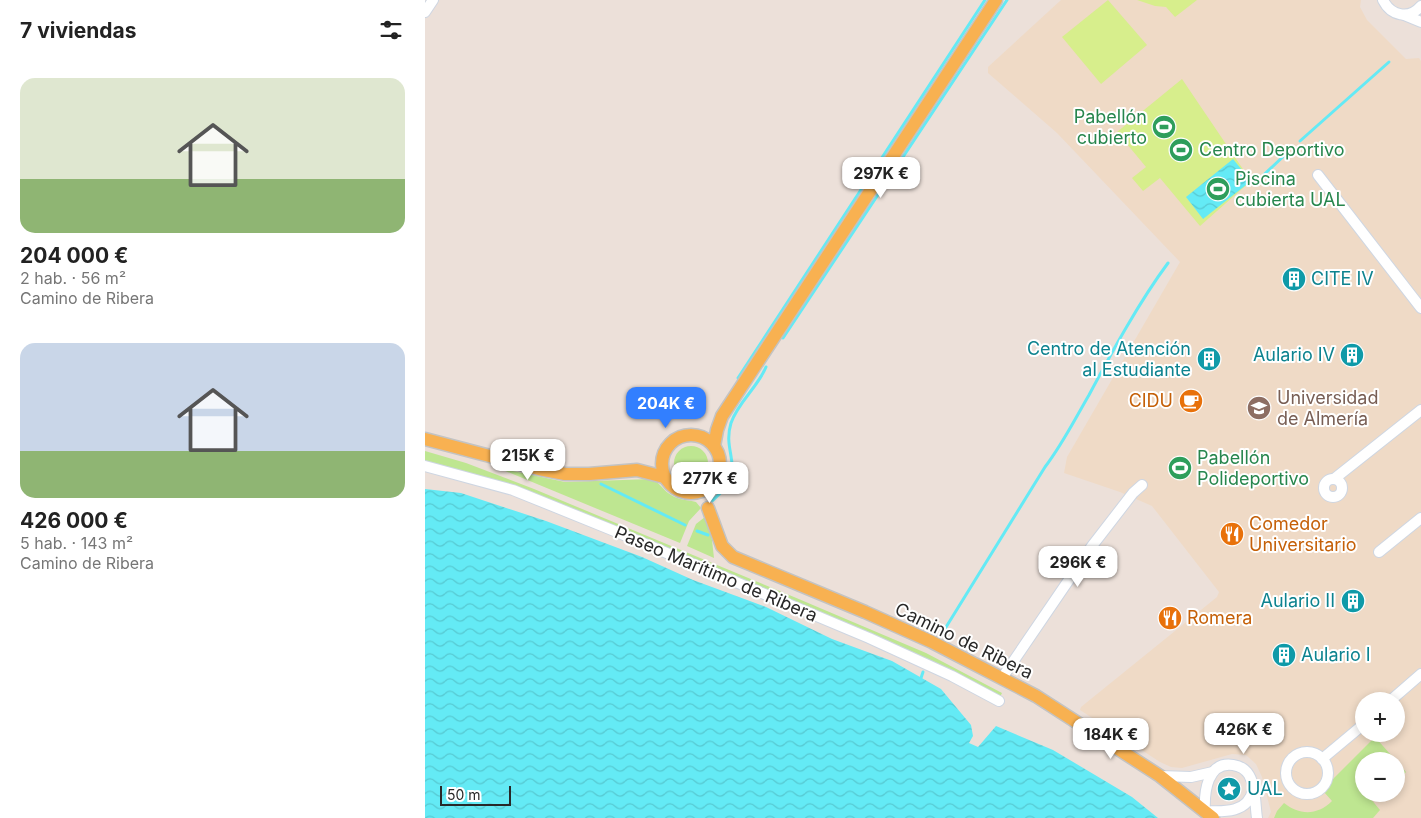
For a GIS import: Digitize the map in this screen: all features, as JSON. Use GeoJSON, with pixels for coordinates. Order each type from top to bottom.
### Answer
{"type":"FeatureCollection","features":[{"type":"Feature","properties":{"kind":"main road"},"geometry":{"type":"LineString","coordinates":[[714,446],[722,416],[996,0]]}},
{"type":"Feature","properties":{"kind":"main road"},"geometry":{"type":"LineString","coordinates":[[695,435],[706,430],[722,416]]}},
{"type":"Feature","properties":{"kind":"main road"},"geometry":{"type":"LineString","coordinates":[[695,435],[705,438],[714,446],[720,462],[719,471],[712,484],[707,507],[692,494],[676,490],[669,484],[664,477],[661,464],[667,446],[680,436],[695,435]]}},
{"type":"Feature","properties":{"kind":"main road"},"geometry":{"type":"LineString","coordinates":[[425,439],[565,474],[637,470],[651,466],[662,458]]}},
{"type":"Feature","properties":{"kind":"main road"},"geometry":{"type":"LineString","coordinates":[[637,470],[664,477]]}},
{"type":"Feature","properties":{"kind":"main road"},"geometry":{"type":"LineString","coordinates":[[692,494],[704,491],[712,484]]}},
{"type":"Feature","properties":{"kind":"main road","name":"Camino de Ribera"},"geometry":{"type":"LineString","coordinates":[[707,507],[722,546],[733,557],[932,642],[1036,696],[1160,776],[1209,815]]}},
{"type":"Feature","properties":{"kind":"street"},"geometry":{"type":"LineString","coordinates":[[425,12],[433,0]]}},
{"type":"Feature","properties":{"kind":"street"},"geometry":{"type":"LineString","coordinates":[[1383,0],[1391,11],[1421,22]]}},
{"type":"Feature","properties":{"kind":"street"},"geometry":{"type":"LineString","coordinates":[[1405,15],[1411,14],[1421,6]]}},
{"type":"Feature","properties":{"kind":"street"},"geometry":{"type":"LineString","coordinates":[[1318,175],[1421,308]]}},
{"type":"Feature","properties":{"kind":"street"},"geometry":{"type":"LineString","coordinates":[[1334,479],[1421,410]]}},
{"type":"Feature","properties":{"kind":"street","name":"Paseo Marítimo de Ribera"},"geometry":{"type":"LineString","coordinates":[[425,466],[513,490],[612,530],[869,638],[945,673],[999,701]]}},
{"type":"Feature","properties":{"kind":"street"},"geometry":{"type":"LineString","coordinates":[[1002,678],[1092,546],[1133,493],[1142,485]]}},
{"type":"Feature","properties":{"kind":"street"},"geometry":{"type":"LineString","coordinates":[[1379,552],[1421,518]]}},
{"type":"Feature","properties":{"kind":"street"},"geometry":{"type":"LineString","coordinates":[[1400,692],[1421,674]]}},
{"type":"Feature","properties":{"kind":"street"},"geometry":{"type":"LineString","coordinates":[[1323,759],[1355,732]]}},
{"type":"Feature","properties":{"kind":"street"},"geometry":{"type":"LineString","coordinates":[[1311,752],[1323,759],[1327,776],[1320,789],[1313,793],[1305,794],[1297,792],[1291,787],[1286,773],[1289,761],[1294,756],[1311,752]]}},
{"type":"Feature","properties":{"kind":"street"},"geometry":{"type":"LineString","coordinates":[[1160,776],[1191,777],[1213,772],[1224,765],[1236,765],[1247,772],[1253,783],[1257,818]]}},
{"type":"Feature","properties":{"kind":"street"},"geometry":{"type":"LineString","coordinates":[[1213,772],[1207,782],[1205,793],[1209,815],[1239,808],[1249,801],[1253,789]]}},
{"type":"Feature","properties":{"kind":"street"},"geometry":{"type":"LineString","coordinates":[[1191,777],[1205,793]]}},
{"type":"Feature","properties":{"kind":"shaded area","name":"Universidad de Almería"},"geometry":{"type":"Polygon","coordinates":[[[1061,0],[1361,0],[1360,7],[1367,20],[1406,59],[1419,58],[1421,61],[1421,818],[1268,818],[1271,812],[1262,777],[1256,764],[1246,755],[1232,754],[1182,768],[1171,767],[1160,762],[1080,710],[1081,707],[1217,597],[1219,592],[1152,506],[1120,492],[1064,473],[1067,457],[1180,262],[1057,133],[988,73],[988,67],[1061,0]]]}},
{"type":"Feature","properties":{"kind":"green space"},"geometry":{"type":"Polygon","coordinates":[[[1108,0],[1147,45],[1101,84],[1062,37],[1108,0]]]}},
{"type":"Feature","properties":{"kind":"green space"},"geometry":{"type":"Polygon","coordinates":[[[1137,0],[1197,0],[1175,17],[1166,7],[1155,6],[1137,0]]]}},
{"type":"Feature","properties":{"kind":"green space","name":"Centro Deportivo"},"geometry":{"type":"Polygon","coordinates":[[[1182,79],[1251,181],[1200,226],[1160,178],[1143,191],[1132,178],[1146,167],[1117,132],[1182,79]]]}},
{"type":"Feature","properties":{"kind":"green space"},"geometry":{"type":"Polygon","coordinates":[[[691,446],[698,447],[703,451],[707,456],[707,470],[703,475],[698,479],[691,480],[684,479],[679,475],[675,470],[674,463],[675,456],[679,451],[684,447],[691,446]]]}},
{"type":"Feature","properties":{"kind":"green space"},"geometry":{"type":"Polygon","coordinates":[[[425,451],[466,463],[534,489],[794,597],[926,653],[1002,693],[1000,697],[517,487],[425,461],[425,451]]]}},
{"type":"Feature","properties":{"kind":"green space"},"geometry":{"type":"Polygon","coordinates":[[[498,468],[565,482],[652,479],[671,495],[696,502],[701,508],[689,521],[680,543],[498,468]]]}},
{"type":"Feature","properties":{"kind":"green space"},"geometry":{"type":"Polygon","coordinates":[[[705,517],[712,540],[714,558],[687,546],[696,524],[705,517]]]}},
{"type":"Feature","properties":{"kind":"green space"},"geometry":{"type":"Polygon","coordinates":[[[1370,742],[1379,742],[1388,752],[1360,752],[1370,742]]]}},
{"type":"Feature","properties":{"kind":"green space"},"geometry":{"type":"Polygon","coordinates":[[[1355,757],[1355,802],[1373,802],[1380,810],[1373,818],[1274,818],[1284,803],[1302,812],[1314,811],[1326,806],[1332,801],[1324,792],[1333,779],[1355,757]]]}},
{"type":"Feature","properties":{"kind":"water","name":"Piscina cubierta UAL"},"geometry":{"type":"Polygon","coordinates":[[[1233,159],[1251,181],[1203,219],[1186,197],[1233,159]]]}},
{"type":"Feature","properties":{"kind":"water"},"geometry":{"type":"Polygon","coordinates":[[[425,489],[461,493],[546,521],[766,607],[832,639],[892,661],[941,689],[971,725],[973,736],[969,743],[978,747],[996,726],[1053,750],[1132,797],[1158,818],[425,818],[425,489]]]}},
{"type":"Feature","properties":{"kind":"waterway"},"geometry":{"type":"LineString","coordinates":[[738,378],[985,0]]}},
{"type":"Feature","properties":{"kind":"waterway"},"geometry":{"type":"LineString","coordinates":[[783,338],[1007,0]]}},
{"type":"Feature","properties":{"kind":"waterway"},"geometry":{"type":"LineString","coordinates":[[1300,141],[1389,62]]}},
{"type":"Feature","properties":{"kind":"waterway"},"geometry":{"type":"LineString","coordinates":[[1254,184],[1288,152]]}},
{"type":"Feature","properties":{"kind":"waterway"},"geometry":{"type":"LineString","coordinates":[[943,632],[1063,441],[1126,328],[1168,263]]}},
{"type":"Feature","properties":{"kind":"waterway"},"geometry":{"type":"LineString","coordinates":[[712,501],[730,480],[732,462],[729,435],[734,415],[766,367]]}},
{"type":"Feature","properties":{"kind":"waterway"},"geometry":{"type":"LineString","coordinates":[[601,484],[685,525]]}},
{"type":"Feature","properties":{"kind":"waterway"},"geometry":{"type":"LineString","coordinates":[[697,531],[708,535]]}},
{"type":"Feature","properties":{"kind":"waterway"},"geometry":{"type":"LineString","coordinates":[[921,678],[923,672]]}},
{"type":"Feature","properties":{"kind":"place","name":"Pabellón cubierto"},"geometry":{"type":"Point","coordinates":[1164,127]}},
{"type":"Feature","properties":{"kind":"place","name":"Centro Deportivo"},"geometry":{"type":"Point","coordinates":[1181,150]}},
{"type":"Feature","properties":{"kind":"place","name":"Piscina cubierta UAL"},"geometry":{"type":"Point","coordinates":[1218,189]}},
{"type":"Feature","properties":{"kind":"place","name":"CITE IV"},"geometry":{"type":"Point","coordinates":[1294,279]}},
{"type":"Feature","properties":{"kind":"place","name":"Aulario IV"},"geometry":{"type":"Point","coordinates":[1352,355]}},
{"type":"Feature","properties":{"kind":"place","name":"Centro de Atención al Estudiante"},"geometry":{"type":"Point","coordinates":[1209,359]}},
{"type":"Feature","properties":{"kind":"place","name":"CIDU"},"geometry":{"type":"Point","coordinates":[1191,401]}},
{"type":"Feature","properties":{"kind":"place","name":"Universidad de Almería"},"geometry":{"type":"Point","coordinates":[1259,408]}},
{"type":"Feature","properties":{"kind":"place","name":"Pabellón Polideportivo"},"geometry":{"type":"Point","coordinates":[1180,468]}},
{"type":"Feature","properties":{"kind":"place","name":"Comedor Universitario"},"geometry":{"type":"Point","coordinates":[1232,534]}},
{"type":"Feature","properties":{"kind":"place","name":"Aulario II"},"geometry":{"type":"Point","coordinates":[1353,601]}},
{"type":"Feature","properties":{"kind":"place","name":"Romera"},"geometry":{"type":"Point","coordinates":[1170,618]}},
{"type":"Feature","properties":{"kind":"place","name":"Aulario I"},"geometry":{"type":"Point","coordinates":[1284,655]}},
{"type":"Feature","properties":{"kind":"place","name":"UAL"},"geometry":{"type":"Point","coordinates":[1229,789]}}]}
